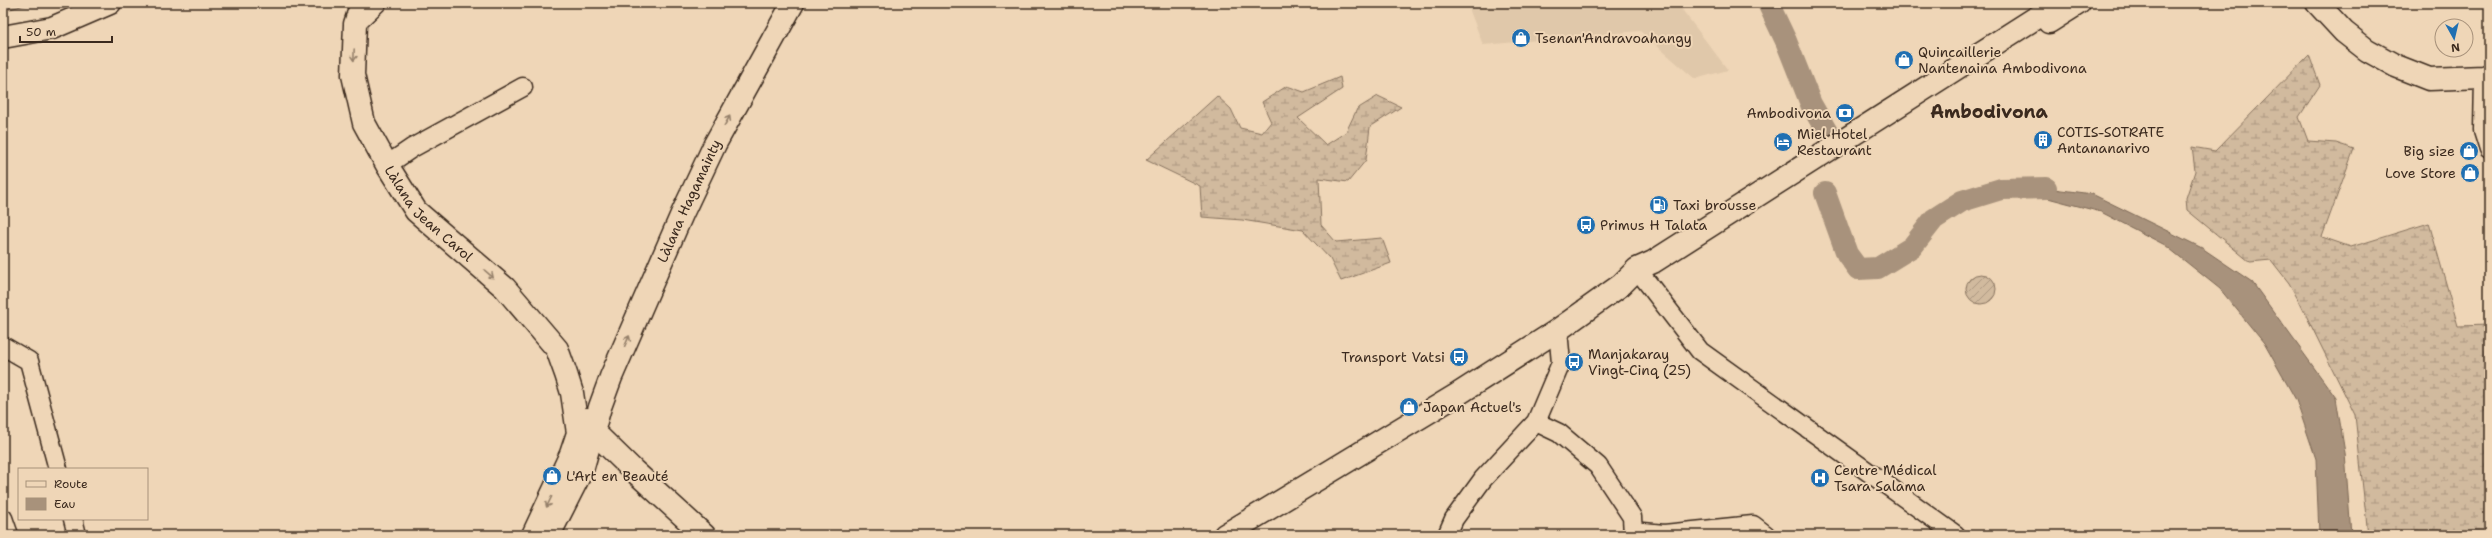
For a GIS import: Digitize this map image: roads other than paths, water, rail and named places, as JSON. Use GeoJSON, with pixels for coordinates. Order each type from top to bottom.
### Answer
{"type":"FeatureCollection","features":[{"type":"Feature","properties":{"kind":"main road"},"geometry":{"type":"LineString","coordinates":[[3,37],[52,28],[110,3]]}},
{"type":"Feature","properties":{"kind":"main road","name":"Làlana Jean Carol"},"geometry":{"type":"LineString","coordinates":[[362,3],[355,24],[353,75],[364,123],[387,165],[416,211],[505,288],[557,349],[569,383]]}},
{"type":"Feature","properties":{"kind":"main road","name":"Làlana Hagamainty"},"geometry":{"type":"LineString","coordinates":[[584,450],[611,377],[715,144],[793,3]]}},
{"type":"Feature","properties":{"kind":"main road"},"geometry":{"type":"LineString","coordinates":[[1947,81],[2059,3]]}},
{"type":"Feature","properties":{"kind":"main road"},"geometry":{"type":"LineString","coordinates":[[1225,535],[1442,404],[1558,330],[1640,273],[1653,262],[1947,81],[2079,3]]}},
{"type":"Feature","properties":{"kind":"main road"},"geometry":{"type":"LineString","coordinates":[[2317,3],[2344,32],[2367,50],[2396,66],[2429,79],[2487,76]]}},
{"type":"Feature","properties":{"kind":"main road"},"geometry":{"type":"LineString","coordinates":[[569,383],[584,392],[592,394],[600,391],[611,377]]}},
{"type":"Feature","properties":{"kind":"main road"},"geometry":{"type":"LineString","coordinates":[[569,383],[578,433],[584,450],[595,455],[603,453],[633,470]]}},
{"type":"Feature","properties":{"kind":"main road"},"geometry":{"type":"LineString","coordinates":[[548,535],[584,450],[569,383]]}},
{"type":"Feature","properties":{"kind":"main road"},"geometry":{"type":"LineString","coordinates":[[600,406],[601,436],[633,470],[704,535]]}},
{"type":"Feature","properties":{"kind":"main road"},"geometry":{"type":"LineString","coordinates":[[584,450],[633,470]]}},
{"type":"Feature","properties":{"kind":"main road"},"geometry":{"type":"LineString","coordinates":[[533,535],[584,450]]}},
{"type":"Feature","properties":{"kind":"street"},"geometry":{"type":"LineString","coordinates":[[355,24],[377,3]]}},
{"type":"Feature","properties":{"kind":"street"},"geometry":{"type":"LineString","coordinates":[[2487,76],[2483,130],[2486,145],[2489,149]]}},
{"type":"Feature","properties":{"kind":"street"},"geometry":{"type":"LineString","coordinates":[[387,165],[412,148],[523,87]]}},
{"type":"Feature","properties":{"kind":"street"},"geometry":{"type":"LineString","coordinates":[[1640,273],[1700,351],[1956,535]]}},
{"type":"Feature","properties":{"kind":"street"},"geometry":{"type":"LineString","coordinates":[[1447,535],[1454,519],[1483,479],[1536,422],[1561,363],[1558,330]]}},
{"type":"Feature","properties":{"kind":"street"},"geometry":{"type":"LineString","coordinates":[[3,346],[29,361],[58,468]]}},
{"type":"Feature","properties":{"kind":"street"},"geometry":{"type":"LineString","coordinates":[[3,363],[29,361]]}},
{"type":"Feature","properties":{"kind":"street"},"geometry":{"type":"LineString","coordinates":[[1536,422],[1559,434],[1598,466],[1632,517],[1633,533],[1664,534],[1753,525],[1766,535]]}},
{"type":"Feature","properties":{"kind":"street"},"geometry":{"type":"LineString","coordinates":[[3,518],[9,535]]}},
{"type":"Feature","properties":{"kind":"street"},"geometry":{"type":"LineString","coordinates":[[73,520],[77,535]]}},
{"type":"Feature","properties":{"kind":"water"},"geometry":{"type":"Polygon","coordinates":[[[2046,188],[2092,194],[2202,248],[2252,282],[2336,398],[2345,453],[2351,535],[2319,535],[2316,459],[2296,400],[2264,343],[2220,289],[2165,245],[2101,212],[2044,197],[2046,188]]]}},
{"type":"Feature","properties":{"kind":"waterway"},"geometry":{"type":"LineString","coordinates":[[1768,3],[1786,41],[1811,104],[1827,132]]}},
{"type":"Feature","properties":{"kind":"waterway"},"geometry":{"type":"LineString","coordinates":[[1825,193],[1847,254],[1858,269],[1878,268],[1912,247],[1934,219],[1962,201],[2001,189],[2046,188]]}},
{"type":"Feature","properties":{"kind":"place","name":"Tsenan'Andravoahangy"},"geometry":{"type":"Point","coordinates":[1521,38]}},
{"type":"Feature","properties":{"kind":"place","name":"Quincaillerie Nantenaina Ambodivona"},"geometry":{"type":"Point","coordinates":[1904,60]}},
{"type":"Feature","properties":{"kind":"place","name":"Ambodivona"},"geometry":{"type":"Point","coordinates":[1845,113]}},
{"type":"Feature","properties":{"kind":"place","name":"COTIS-SOTRATE Antananarivo"},"geometry":{"type":"Point","coordinates":[2043,140]}},
{"type":"Feature","properties":{"kind":"place","name":"Miel Hotel Restaurant"},"geometry":{"type":"Point","coordinates":[1783,142]}},
{"type":"Feature","properties":{"kind":"place","name":"Big size"},"geometry":{"type":"Point","coordinates":[2469,151]}},
{"type":"Feature","properties":{"kind":"place","name":"Love Store"},"geometry":{"type":"Point","coordinates":[2470,173]}},
{"type":"Feature","properties":{"kind":"place","name":"Taxi brousse"},"geometry":{"type":"Point","coordinates":[1659,205]}},
{"type":"Feature","properties":{"kind":"place","name":"Primus H Talata"},"geometry":{"type":"Point","coordinates":[1586,225]}},
{"type":"Feature","properties":{"kind":"place","name":"Transport Vatsi"},"geometry":{"type":"Point","coordinates":[1459,357]}},
{"type":"Feature","properties":{"kind":"place","name":"Manjakaray Vingt-Cinq (25)"},"geometry":{"type":"Point","coordinates":[1574,362]}},
{"type":"Feature","properties":{"kind":"place","name":"Japan Actuel's"},"geometry":{"type":"Point","coordinates":[1409,407]}},
{"type":"Feature","properties":{"kind":"place","name":"L'Art en Beauté"},"geometry":{"type":"Point","coordinates":[552,476]}},
{"type":"Feature","properties":{"kind":"place","name":"Centre Médical Tsara Salama"},"geometry":{"type":"Point","coordinates":[1820,478]}},
{"type":"Feature","properties":{"kind":"district","name":"Ambodivona"},"geometry":{"type":"Point","coordinates":[1989,112]}}]}
